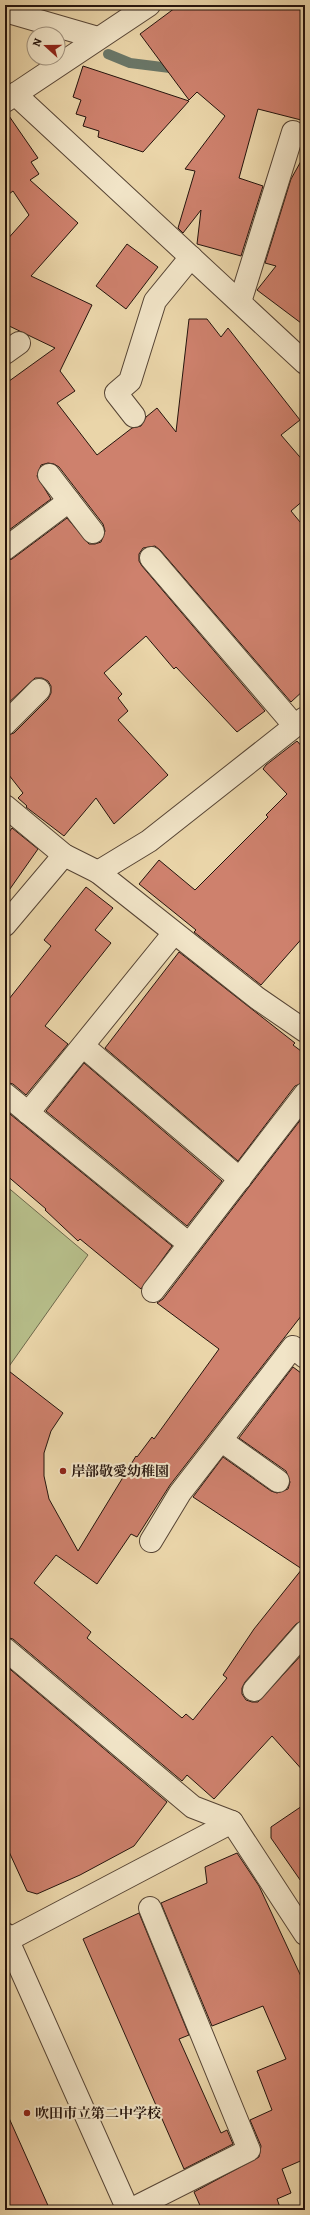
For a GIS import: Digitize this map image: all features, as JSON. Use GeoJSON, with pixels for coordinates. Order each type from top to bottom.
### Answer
{"type":"FeatureCollection","features":[{"type":"Feature","properties":{"kind":"street"},"geometry":{"type":"LineString","coordinates":[[149,5],[10,97],[191,257],[305,364]]}},
{"type":"Feature","properties":{"kind":"street"},"geometry":{"type":"LineString","coordinates":[[5,10],[98,38]]}},
{"type":"Feature","properties":{"kind":"street"},"geometry":{"type":"LineString","coordinates":[[240,302],[293,132]]}},
{"type":"Feature","properties":{"kind":"street"},"geometry":{"type":"LineString","coordinates":[[134,416],[116,393],[130,381],[155,301],[191,257]]}},
{"type":"Feature","properties":{"kind":"street"},"geometry":{"type":"LineString","coordinates":[[49,475],[93,532]]}},
{"type":"Feature","properties":{"kind":"street"},"geometry":{"type":"LineString","coordinates":[[5,549],[69,501]]}},
{"type":"Feature","properties":{"kind":"street"},"geometry":{"type":"LineString","coordinates":[[98,872],[149,841],[300,721],[152,558]]}},
{"type":"Feature","properties":{"kind":"street"},"geometry":{"type":"LineString","coordinates":[[5,724],[39,690]]}},
{"type":"Feature","properties":{"kind":"street"},"geometry":{"type":"LineString","coordinates":[[5,806],[64,855],[98,872],[257,998],[305,1031]]}},
{"type":"Feature","properties":{"kind":"street"},"geometry":{"type":"LineString","coordinates":[[5,925],[64,855]]}},
{"type":"Feature","properties":{"kind":"street"},"geometry":{"type":"LineString","coordinates":[[28,1113],[174,933]]}},
{"type":"Feature","properties":{"kind":"street"},"geometry":{"type":"LineString","coordinates":[[83,1046],[240,1179]]}},
{"type":"Feature","properties":{"kind":"street"},"geometry":{"type":"LineString","coordinates":[[5,1094],[189,1244]]}},
{"type":"Feature","properties":{"kind":"street"},"geometry":{"type":"LineString","coordinates":[[153,1291],[305,1094]]}},
{"type":"Feature","properties":{"kind":"street"},"geometry":{"type":"LineString","coordinates":[[151,1541],[180,1493],[222,1441],[293,1347],[305,1357]]}},
{"type":"Feature","properties":{"kind":"street"},"geometry":{"type":"LineString","coordinates":[[222,1441],[278,1481]]}},
{"type":"Feature","properties":{"kind":"street"},"geometry":{"type":"LineString","coordinates":[[254,1690],[305,1632]]}},
{"type":"Feature","properties":{"kind":"street"},"geometry":{"type":"LineString","coordinates":[[5,1649],[193,1807],[232,1822],[305,1934]]}},
{"type":"Feature","properties":{"kind":"street"},"geometry":{"type":"LineString","coordinates":[[150,1908],[249,2150],[129,2210],[6,1937],[232,1822]]}},
{"type":"Feature","properties":{"kind":"green space"},"geometry":{"type":"Polygon","coordinates":[[[5,1185],[88,1255],[5,1372],[5,1185]]]}},
{"type":"Feature","properties":{"kind":"building"},"geometry":{"type":"Polygon","coordinates":[[[179,5],[305,5],[305,121],[258,109],[239,178],[263,186],[241,256],[197,244],[201,210],[183,233],[178,228],[195,171],[185,169],[225,116],[197,92],[189,100],[140,34],[179,5]]]}},
{"type":"Feature","properties":{"kind":"building"},"geometry":{"type":"Polygon","coordinates":[[[83,66],[189,101],[143,152],[98,137],[99,131],[83,126],[86,117],[76,114],[81,100],[73,97],[83,66]]]}},
{"type":"Feature","properties":{"kind":"building"},"geometry":{"type":"Polygon","coordinates":[[[5,113],[7,113],[38,158],[31,162],[39,174],[30,180],[78,223],[31,276],[92,305],[60,371],[75,391],[57,403],[97,455],[132,428],[141,426],[146,417],[157,408],[176,432],[189,319],[207,319],[221,337],[228,328],[300,420],[281,435],[305,463],[305,499],[291,511],[305,528],[305,689],[291,702],[160,550],[155,546],[143,548],[139,554],[139,561],[142,566],[265,711],[237,732],[176,667],[174,669],[146,636],[104,673],[122,694],[118,698],[128,711],[118,720],[168,775],[114,824],[96,798],[64,836],[26,807],[27,806],[18,798],[23,793],[5,770],[5,736],[14,733],[48,699],[51,693],[51,686],[48,681],[42,678],[35,678],[5,706],[5,561],[12,559],[67,518],[89,544],[101,542],[105,531],[103,524],[59,467],[48,463],[41,465],[37,476],[51,499],[5,533],[5,384],[55,348],[5,324],[5,242],[29,215],[13,191],[5,197],[5,113]]]}},
{"type":"Feature","properties":{"kind":"building"},"geometry":{"type":"Polygon","coordinates":[[[305,154],[305,326],[257,290],[276,266],[265,263],[291,179],[305,154]]]}},
{"type":"Feature","properties":{"kind":"building"},"geometry":{"type":"Polygon","coordinates":[[[127,244],[158,267],[126,309],[96,286],[127,244]]]}},
{"type":"Feature","properties":{"kind":"building"},"geometry":{"type":"Polygon","coordinates":[[[297,741],[305,750],[305,935],[261,985],[194,932],[196,930],[139,884],[159,860],[195,890],[268,817],[266,815],[287,794],[263,769],[297,741]]]}},
{"type":"Feature","properties":{"kind":"building"},"geometry":{"type":"Polygon","coordinates":[[[12,828],[38,849],[5,896],[5,838],[12,828]]]}},
{"type":"Feature","properties":{"kind":"building"},"geometry":{"type":"Polygon","coordinates":[[[86,887],[113,908],[95,930],[111,943],[45,1026],[68,1044],[26,1095],[13,1084],[5,1082],[5,1004],[51,946],[44,940],[86,887]]]}},
{"type":"Feature","properties":{"kind":"building"},"geometry":{"type":"Polygon","coordinates":[[[179,952],[295,1043],[293,1045],[305,1054],[305,1082],[295,1086],[238,1161],[105,1048],[179,952]]]}},
{"type":"Feature","properties":{"kind":"building"},"geometry":{"type":"Polygon","coordinates":[[[84,1063],[222,1181],[187,1226],[46,1111],[84,1063]]]}},
{"type":"Feature","properties":{"kind":"building"},"geometry":{"type":"Polygon","coordinates":[[[5,1110],[172,1246],[141,1289],[80,1239],[78,1241],[45,1210],[46,1209],[5,1174],[5,1110]]]}},
{"type":"Feature","properties":{"kind":"building"},"geometry":{"type":"Polygon","coordinates":[[[305,1114],[305,1311],[170,1485],[137,1537],[131,1534],[97,1584],[56,1555],[34,1583],[91,1632],[87,1638],[182,1718],[186,1714],[193,1720],[227,1678],[223,1675],[254,1629],[302,1569],[193,1497],[223,1457],[271,1491],[277,1493],[288,1489],[290,1482],[286,1471],[239,1438],[293,1367],[305,1376],[305,1620],[296,1624],[245,1682],[242,1688],[242,1694],[246,1700],[258,1702],[305,1651],[305,1773],[272,1736],[214,1799],[187,1775],[182,1781],[13,1639],[5,1637],[5,1368],[63,1413],[51,1431],[44,1453],[44,1476],[49,1499],[78,1551],[136,1456],[137,1457],[152,1437],[154,1439],[219,1349],[157,1303],[163,1299],[305,1114]]]}},
{"type":"Feature","properties":{"kind":"building"},"geometry":{"type":"Polygon","coordinates":[[[5,1665],[167,1802],[134,1846],[80,1875],[37,1894],[27,1891],[5,1843],[5,1665]]]}},
{"type":"Feature","properties":{"kind":"building"},"geometry":{"type":"Polygon","coordinates":[[[305,1804],[305,1887],[271,1838],[271,1827],[305,1804]]]}},
{"type":"Feature","properties":{"kind":"building"},"geometry":{"type":"Polygon","coordinates":[[[237,1853],[259,1886],[305,1985],[305,2159],[282,2169],[291,2193],[277,2199],[281,2210],[202,2210],[194,2192],[259,2157],[261,2146],[250,2120],[272,2110],[257,2071],[286,2059],[263,2006],[212,2026],[161,1903],[207,1883],[205,1867],[237,1853]]]}},
{"type":"Feature","properties":{"kind":"building"},"geometry":{"type":"Polygon","coordinates":[[[139,1913],[189,2035],[179,2039],[221,2133],[227,2130],[233,2144],[184,2169],[83,1939],[139,1913]]]}},
{"type":"Feature","properties":{"kind":"building"},"geometry":{"type":"Polygon","coordinates":[[[5,2109],[50,2210],[5,2210],[5,2109]]]}},
{"type":"Feature","properties":{"kind":"waterway"},"geometry":{"type":"LineString","coordinates":[[108,54],[130,63],[178,69]]}},
{"type":"Feature","properties":{"kind":"place","name":"岸部敬愛幼稚園"},"geometry":{"type":"Point","coordinates":[63,1471]}},
{"type":"Feature","properties":{"kind":"place","name":"吹田市立第二中学校"},"geometry":{"type":"Point","coordinates":[27,2113]}}]}
